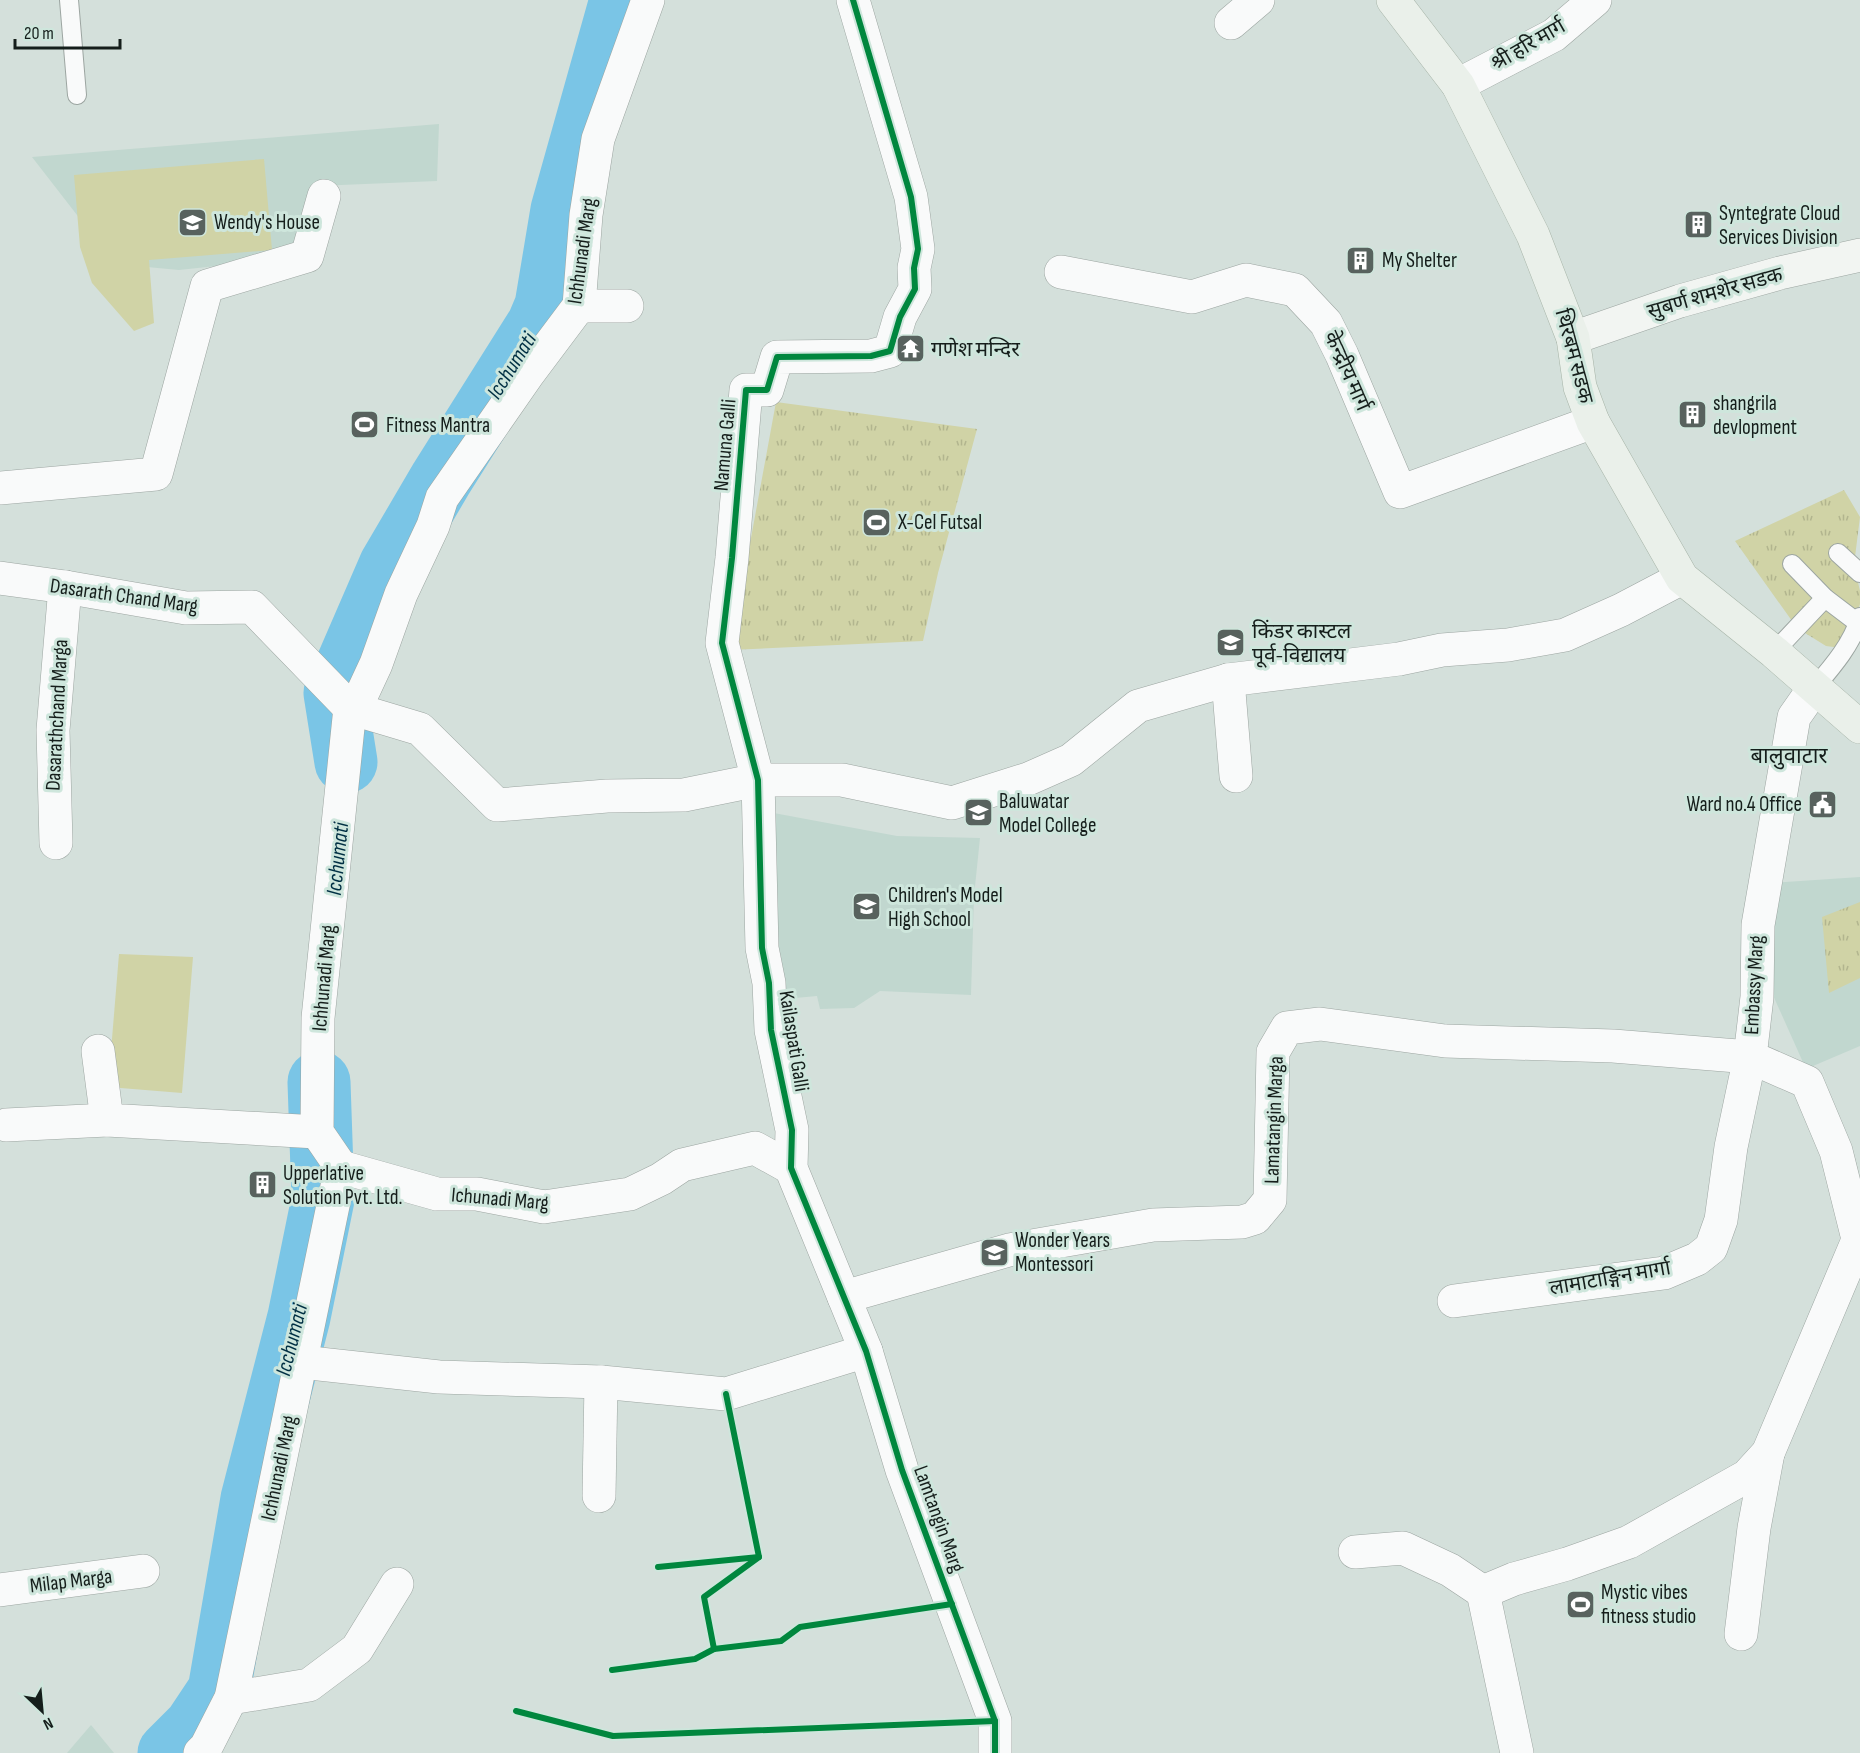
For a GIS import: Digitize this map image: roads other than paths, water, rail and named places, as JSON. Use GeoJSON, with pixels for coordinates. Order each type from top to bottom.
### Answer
{"type":"FeatureCollection","features":[{"type":"Feature","properties":{"kind":"main road","name":"थिरबम सडक"},"geometry":{"type":"LineString","coordinates":[[1393,0],[1458,85],[1533,235],[1573,338],[1580,387],[1593,422],[1682,578],[1774,652],[1860,727]]}},
{"type":"Feature","properties":{"kind":"main road","name":"सुबर्ण शमशेर सडक"},"geometry":{"type":"LineString","coordinates":[[1573,338],[1680,301],[1780,273],[1860,255]]}},
{"type":"Feature","properties":{"kind":"street","name":"Ichhunadi Marg"},"geometry":{"type":"LineString","coordinates":[[317,1132],[318,1018],[350,708],[363,692],[376,664],[401,594],[433,526],[442,498],[528,374],[579,306],[586,215],[598,139],[648,0]]}},
{"type":"Feature","properties":{"kind":"street","name":"Namuna Galli"},"geometry":{"type":"LineString","coordinates":[[758,780],[722,643],[732,558],[746,390],[767,390],[777,357],[871,356],[890,351],[900,316],[915,289],[914,268],[918,249],[911,197],[853,0]]}},
{"type":"Feature","properties":{"kind":"street"},"geometry":{"type":"LineString","coordinates":[[1231,24],[1258,0]]}},
{"type":"Feature","properties":{"kind":"street","name":"श्री हरि मार्ग"},"geometry":{"type":"LineString","coordinates":[[1458,85],[1554,35],[1595,0]]}},
{"type":"Feature","properties":{"kind":"street"},"geometry":{"type":"LineString","coordinates":[[0,488],[156,474],[207,286],[307,256],[324,196]]}},
{"type":"Feature","properties":{"kind":"street","name":"केन्द्रीय मार्ग"},"geometry":{"type":"LineString","coordinates":[[1061,272],[1192,297],[1246,280],[1295,290],[1326,323],[1342,355],[1400,492],[1593,422]]}},
{"type":"Feature","properties":{"kind":"street"},"geometry":{"type":"LineString","coordinates":[[579,306],[627,306]]}},
{"type":"Feature","properties":{"kind":"street","name":"Dasarath Chand Marg"},"geometry":{"type":"LineString","coordinates":[[0,578],[186,608],[252,607],[350,708]]}},
{"type":"Feature","properties":{"kind":"street"},"geometry":{"type":"LineString","coordinates":[[350,708],[420,729],[497,805],[607,796],[684,795],[758,780],[842,780],[952,803],[1028,779],[1071,760],[1138,706],[1228,680],[1400,659],[1442,650],[1508,645],[1565,635],[1621,610],[1682,578]]}},
{"type":"Feature","properties":{"kind":"street","name":"Dasarathchand Marga"},"geometry":{"type":"LineString","coordinates":[[56,843],[53,730],[65,587]]}},
{"type":"Feature","properties":{"kind":"street"},"geometry":{"type":"LineString","coordinates":[[1228,680],[1236,776]]}},
{"type":"Feature","properties":{"kind":"street","name":"Embassy Marg"},"geometry":{"type":"LineString","coordinates":[[1815,687],[1794,717],[1758,924],[1757,997],[1749,1057],[1807,1082],[1836,1151],[1859,1244]]}},
{"type":"Feature","properties":{"kind":"street","name":"Kailaspati Galli"},"geometry":{"type":"LineString","coordinates":[[758,780],[762,948],[769,983],[771,1030],[792,1130],[791,1168],[844,1297]]}},
{"type":"Feature","properties":{"kind":"street","name":"Lamatangin Marga"},"geometry":{"type":"LineString","coordinates":[[844,1297],[1009,1250],[1153,1225],[1242,1222],[1255,1218],[1270,1200],[1274,1052],[1287,1028],[1320,1024],[1445,1041],[1613,1046],[1749,1057]]}},
{"type":"Feature","properties":{"kind":"street"},"geometry":{"type":"LineString","coordinates":[[98,1051],[107,1120]]}},
{"type":"Feature","properties":{"kind":"street","name":"लामाटाङ्गिन मार्गा"},"geometry":{"type":"LineString","coordinates":[[1454,1301],[1664,1273],[1697,1259],[1711,1248],[1721,1220],[1731,1147],[1749,1057]]}},
{"type":"Feature","properties":{"kind":"street"},"geometry":{"type":"LineString","coordinates":[[6,1125],[107,1120],[317,1132],[341,1167]]}},
{"type":"Feature","properties":{"kind":"street","name":"Ichunadi Marg"},"geometry":{"type":"LineString","coordinates":[[341,1167],[437,1194],[477,1194],[544,1207],[630,1194],[661,1179],[682,1165],[755,1148],[791,1168]]}},
{"type":"Feature","properties":{"kind":"street","name":"Ichhunadi Marg"},"geometry":{"type":"LineString","coordinates":[[200,1753],[206,1747],[231,1698],[341,1167]]}},
{"type":"Feature","properties":{"kind":"street"},"geometry":{"type":"LineString","coordinates":[[1741,1634],[1754,1528],[1768,1453],[1859,1244]]}},
{"type":"Feature","properties":{"kind":"street","name":"Lamtangin Marg"},"geometry":{"type":"LineString","coordinates":[[844,1297],[866,1351],[902,1470],[995,1721],[995,1753]]}},
{"type":"Feature","properties":{"kind":"street"},"geometry":{"type":"LineString","coordinates":[[301,1362],[439,1377],[601,1382],[726,1394],[866,1351]]}},
{"type":"Feature","properties":{"kind":"street"},"geometry":{"type":"LineString","coordinates":[[599,1496],[601,1382]]}},
{"type":"Feature","properties":{"kind":"street"},"geometry":{"type":"LineString","coordinates":[[1483,1592],[1629,1542],[1747,1476],[1768,1453]]}},
{"type":"Feature","properties":{"kind":"street"},"geometry":{"type":"LineString","coordinates":[[1355,1552],[1403,1548],[1450,1570],[1483,1592],[1517,1753]]}},
{"type":"Feature","properties":{"kind":"street","name":"Milap Marga"},"geometry":{"type":"LineString","coordinates":[[0,1590],[143,1571]]}},
{"type":"Feature","properties":{"kind":"street"},"geometry":{"type":"LineString","coordinates":[[231,1698],[309,1685],[357,1649],[397,1584]]}},
{"type":"Feature","properties":{"kind":"lane"},"geometry":{"type":"LineString","coordinates":[[69,0],[77,95]]}},
{"type":"Feature","properties":{"kind":"lane"},"geometry":{"type":"LineString","coordinates":[[1838,553],[1860,573]]}},
{"type":"Feature","properties":{"kind":"lane"},"geometry":{"type":"LineString","coordinates":[[1792,564],[1825,598],[1859,620],[1840,657],[1815,687]]}},
{"type":"Feature","properties":{"kind":"lane"},"geometry":{"type":"LineString","coordinates":[[1774,652],[1825,598]]}},
{"type":"Feature","properties":{"kind":"waterway","name":"Icchumati"},"geometry":{"type":"LineString","coordinates":[[346,762],[335,693],[390,566],[441,479],[538,325],[546,306],[562,210],[621,0]]}},
{"type":"Feature","properties":{"kind":"waterway","name":"Icchumati"},"geometry":{"type":"LineString","coordinates":[[169,1753],[195,1727],[219,1691],[252,1499],[299,1317],[323,1199],[319,1082]]}},
{"type":"Feature","properties":{"kind":"place","name":"Wendy's House"},"geometry":{"type":"Point","coordinates":[193,222]}},
{"type":"Feature","properties":{"kind":"place","name":"Syntegrate Cloud Services Division"},"geometry":{"type":"Point","coordinates":[1698,225]}},
{"type":"Feature","properties":{"kind":"place","name":"My Shelter"},"geometry":{"type":"Point","coordinates":[1361,260]}},
{"type":"Feature","properties":{"kind":"place","name":"गणेश मन्दिर"},"geometry":{"type":"Point","coordinates":[910,349]}},
{"type":"Feature","properties":{"kind":"place","name":"shangrila devlopment"},"geometry":{"type":"Point","coordinates":[1692,415]}},
{"type":"Feature","properties":{"kind":"place","name":"Fitness Mantra"},"geometry":{"type":"Point","coordinates":[365,425]}},
{"type":"Feature","properties":{"kind":"place","name":"X-Cel Futsal"},"geometry":{"type":"Point","coordinates":[877,522]}},
{"type":"Feature","properties":{"kind":"place","name":"किंडर कास्टल पूर्व-विद्यालय"},"geometry":{"type":"Point","coordinates":[1231,643]}},
{"type":"Feature","properties":{"kind":"place","name":"Ward no.4 Office"},"geometry":{"type":"Point","coordinates":[1823,804]}},
{"type":"Feature","properties":{"kind":"place","name":"Baluwatar Model College"},"geometry":{"type":"Point","coordinates":[978,813]}},
{"type":"Feature","properties":{"kind":"place","name":"Children's Model High School"},"geometry":{"type":"Point","coordinates":[867,907]}},
{"type":"Feature","properties":{"kind":"place","name":"Upperlative Solution Pvt. Ltd."},"geometry":{"type":"Point","coordinates":[262,1185]}},
{"type":"Feature","properties":{"kind":"place","name":"Wonder Years Montessori"},"geometry":{"type":"Point","coordinates":[994,1252]}},
{"type":"Feature","properties":{"kind":"place","name":"Mystic vibes fitness studio"},"geometry":{"type":"Point","coordinates":[1580,1604]}},
{"type":"Feature","properties":{"kind":"district","name":"बालुवाटार"},"geometry":{"type":"Point","coordinates":[1789,756]}}]}
